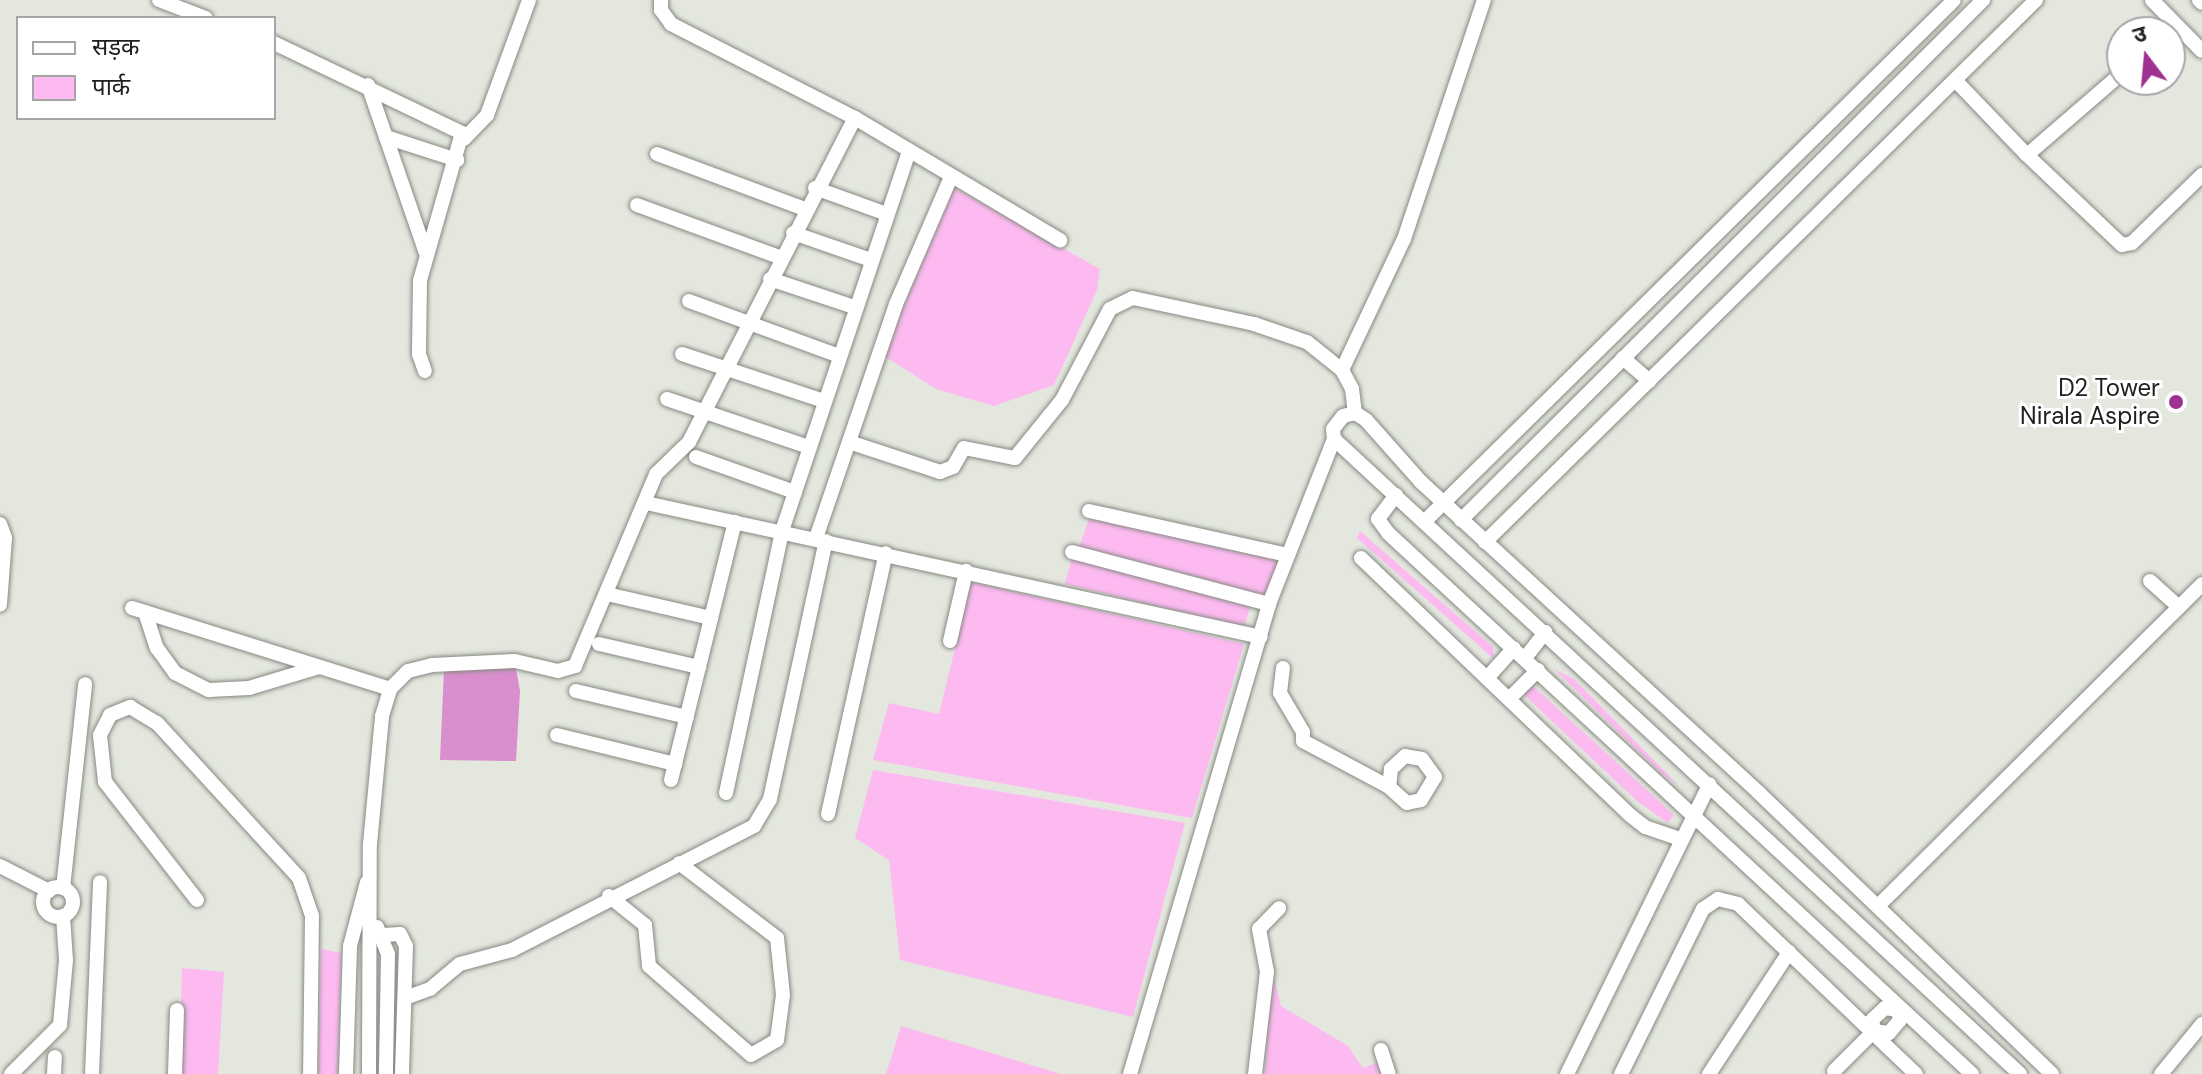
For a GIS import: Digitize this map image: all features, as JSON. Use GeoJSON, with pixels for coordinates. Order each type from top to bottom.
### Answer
{"type":"FeatureCollection","features":[{"type":"Feature","properties":{"kind":"street"},"geometry":{"type":"LineString","coordinates":[[159,0],[201,16]]}},
{"type":"Feature","properties":{"kind":"street"},"geometry":{"type":"LineString","coordinates":[[425,371],[418,307],[426,253],[464,139],[487,115],[529,0]]}},
{"type":"Feature","properties":{"kind":"street"},"geometry":{"type":"LineString","coordinates":[[661,0],[671,24],[855,118],[1060,240]]}},
{"type":"Feature","properties":{"kind":"street"},"geometry":{"type":"LineString","coordinates":[[1342,370],[1404,239],[1484,0]]}},
{"type":"Feature","properties":{"kind":"street"},"geometry":{"type":"LineString","coordinates":[[1425,521],[1954,0]]}},
{"type":"Feature","properties":{"kind":"street"},"geometry":{"type":"LineString","coordinates":[[1461,520],[1983,0]]}},
{"type":"Feature","properties":{"kind":"street"},"geometry":{"type":"LineString","coordinates":[[1485,542],[2036,0]]}},
{"type":"Feature","properties":{"kind":"street"},"geometry":{"type":"LineString","coordinates":[[2186,39],[2202,51]]}},
{"type":"Feature","properties":{"kind":"street"},"geometry":{"type":"LineString","coordinates":[[276,44],[458,129],[464,139]]}},
{"type":"Feature","properties":{"kind":"street"},"geometry":{"type":"LineString","coordinates":[[1955,80],[2116,242],[2132,243],[2202,175]]}},
{"type":"Feature","properties":{"kind":"street"},"geometry":{"type":"LineString","coordinates":[[368,85],[426,253]]}},
{"type":"Feature","properties":{"kind":"street"},"geometry":{"type":"LineString","coordinates":[[2027,155],[2106,87]]}},
{"type":"Feature","properties":{"kind":"street"},"geometry":{"type":"LineString","coordinates":[[369,1074],[366,944],[373,920],[370,874],[382,716],[390,689],[408,671],[432,665],[515,661],[567,671],[575,666],[656,474],[689,442],[751,322],[779,257],[855,118]]}},
{"type":"Feature","properties":{"kind":"street"},"geometry":{"type":"LineString","coordinates":[[386,137],[457,160]]}},
{"type":"Feature","properties":{"kind":"street"},"geometry":{"type":"LineString","coordinates":[[726,793],[782,531],[854,307],[909,152]]}},
{"type":"Feature","properties":{"kind":"street"},"geometry":{"type":"LineString","coordinates":[[657,154],[805,209]]}},
{"type":"Feature","properties":{"kind":"street"},"geometry":{"type":"LineString","coordinates":[[405,998],[430,989],[460,964],[512,950],[609,896],[736,840],[764,813],[821,540],[849,442],[896,304],[951,177]]}},
{"type":"Feature","properties":{"kind":"street"},"geometry":{"type":"LineString","coordinates":[[815,188],[887,214]]}},
{"type":"Feature","properties":{"kind":"street"},"geometry":{"type":"LineString","coordinates":[[637,205],[779,257]]}},
{"type":"Feature","properties":{"kind":"street"},"geometry":{"type":"LineString","coordinates":[[793,233],[871,260]]}},
{"type":"Feature","properties":{"kind":"street"},"geometry":{"type":"LineString","coordinates":[[770,279],[854,307]]}},
{"type":"Feature","properties":{"kind":"street"},"geometry":{"type":"LineString","coordinates":[[849,442],[940,472],[953,467],[964,448],[1015,458],[1062,400],[1110,309],[1133,298],[1284,334],[1332,358],[1352,389],[1355,413],[1461,520],[1878,906],[2052,1074]]}},
{"type":"Feature","properties":{"kind":"street"},"geometry":{"type":"LineString","coordinates":[[689,301],[839,356]]}},
{"type":"Feature","properties":{"kind":"street"},"geometry":{"type":"LineString","coordinates":[[682,354],[824,401]]}},
{"type":"Feature","properties":{"kind":"street"},"geometry":{"type":"LineString","coordinates":[[1623,358],[1649,381]]}},
{"type":"Feature","properties":{"kind":"street"},"geometry":{"type":"LineString","coordinates":[[667,399],[809,447]]}},
{"type":"Feature","properties":{"kind":"street"},"geometry":{"type":"LineString","coordinates":[[1130,1074],[1269,604],[1334,439],[1333,429],[1343,416],[1355,413]]}},
{"type":"Feature","properties":{"kind":"street"},"geometry":{"type":"LineString","coordinates":[[1334,439],[2020,1074]]}},
{"type":"Feature","properties":{"kind":"street"},"geometry":{"type":"LineString","coordinates":[[696,457],[795,492]]}},
{"type":"Feature","properties":{"kind":"street"},"geometry":{"type":"LineString","coordinates":[[1396,495],[1380,514],[1380,524],[1538,670],[1692,819],[1972,1074]]}},
{"type":"Feature","properties":{"kind":"street"},"geometry":{"type":"LineString","coordinates":[[646,503],[1261,637]]}},
{"type":"Feature","properties":{"kind":"street"},"geometry":{"type":"LineString","coordinates":[[1089,511],[1288,555]]}},
{"type":"Feature","properties":{"kind":"street"},"geometry":{"type":"LineString","coordinates":[[671,780],[735,522]]}},
{"type":"Feature","properties":{"kind":"street"},"geometry":{"type":"LineString","coordinates":[[0,524],[5,538],[0,605]]}},
{"type":"Feature","properties":{"kind":"street"},"geometry":{"type":"LineString","coordinates":[[1072,552],[1269,604]]}},
{"type":"Feature","properties":{"kind":"street"},"geometry":{"type":"LineString","coordinates":[[828,814],[886,553]]}},
{"type":"Feature","properties":{"kind":"street"},"geometry":{"type":"LineString","coordinates":[[1361,558],[1645,827],[1682,840]]}},
{"type":"Feature","properties":{"kind":"street"},"geometry":{"type":"LineString","coordinates":[[950,641],[966,571]]}},
{"type":"Feature","properties":{"kind":"street"},"geometry":{"type":"LineString","coordinates":[[2150,581],[2179,607]]}},
{"type":"Feature","properties":{"kind":"street"},"geometry":{"type":"LineString","coordinates":[[1878,906],[2202,584]]}},
{"type":"Feature","properties":{"kind":"street"},"geometry":{"type":"LineString","coordinates":[[607,594],[711,618]]}},
{"type":"Feature","properties":{"kind":"street"},"geometry":{"type":"LineString","coordinates":[[320,667],[249,688],[209,690],[175,673],[157,648],[139,610],[390,689]]}},
{"type":"Feature","properties":{"kind":"street"},"geometry":{"type":"LineString","coordinates":[[1487,678],[1545,632]]}},
{"type":"Feature","properties":{"kind":"street"},"geometry":{"type":"LineString","coordinates":[[599,644],[699,667]]}},
{"type":"Feature","properties":{"kind":"street"},"geometry":{"type":"LineString","coordinates":[[1283,668],[1280,693],[1303,732],[1303,741],[1389,787]]}},
{"type":"Feature","properties":{"kind":"street"},"geometry":{"type":"LineString","coordinates":[[1509,699],[1538,670]]}},
{"type":"Feature","properties":{"kind":"street"},"geometry":{"type":"LineString","coordinates":[[63,916],[45,909],[56,889],[85,684]]}},
{"type":"Feature","properties":{"kind":"street"},"geometry":{"type":"LineString","coordinates":[[576,691],[687,717]]}},
{"type":"Feature","properties":{"kind":"street"},"geometry":{"type":"LineString","coordinates":[[197,900],[105,782],[100,735],[110,715],[130,707],[157,723],[299,878],[312,916],[310,1074]]}},
{"type":"Feature","properties":{"kind":"street"},"geometry":{"type":"LineString","coordinates":[[557,735],[675,764]]}},
{"type":"Feature","properties":{"kind":"street"},"geometry":{"type":"LineString","coordinates":[[1567,1074],[1710,784]]}},
{"type":"Feature","properties":{"kind":"street"},"geometry":{"type":"LineString","coordinates":[[609,896],[645,925],[649,966],[751,1055],[777,1040],[783,995],[777,938],[679,863]]}},
{"type":"Feature","properties":{"kind":"street"},"geometry":{"type":"LineString","coordinates":[[0,866],[56,889],[73,900],[63,916],[66,960],[60,1025],[11,1074]]}},
{"type":"Feature","properties":{"kind":"street"},"geometry":{"type":"LineString","coordinates":[[346,1074],[350,946],[370,874]]}},
{"type":"Feature","properties":{"kind":"street"},"geometry":{"type":"LineString","coordinates":[[92,1074],[100,882]]}},
{"type":"Feature","properties":{"kind":"street"},"geometry":{"type":"LineString","coordinates":[[1621,1074],[1710,902],[1738,904],[1916,1074]]}},
{"type":"Feature","properties":{"kind":"street"},"geometry":{"type":"LineString","coordinates":[[1255,1074],[1267,972],[1259,929],[1279,908]]}},
{"type":"Feature","properties":{"kind":"street"},"geometry":{"type":"LineString","coordinates":[[373,920],[383,935],[388,954],[386,1074]]}},
{"type":"Feature","properties":{"kind":"street"},"geometry":{"type":"LineString","coordinates":[[383,935],[394,931],[405,938],[402,1074]]}},
{"type":"Feature","properties":{"kind":"street"},"geometry":{"type":"LineString","coordinates":[[1709,1074],[1789,952]]}},
{"type":"Feature","properties":{"kind":"street"},"geometry":{"type":"LineString","coordinates":[[1956,1015],[1975,1000]]}},
{"type":"Feature","properties":{"kind":"street"},"geometry":{"type":"LineString","coordinates":[[1834,1071],[1872,1032],[1872,1020],[1885,1008],[1899,1009]]}},
{"type":"Feature","properties":{"kind":"street"},"geometry":{"type":"LineString","coordinates":[[175,1074],[177,1010]]}},
{"type":"Feature","properties":{"kind":"street"},"geometry":{"type":"LineString","coordinates":[[2161,1074],[2202,1024]]}},
{"type":"Feature","properties":{"kind":"street"},"geometry":{"type":"LineString","coordinates":[[1381,1050],[1389,1074]]}},
{"type":"Feature","properties":{"kind":"street"},"geometry":{"type":"LineString","coordinates":[[54,1074],[55,1057]]}},
{"type":"Feature","properties":{"kind":"green space"},"geometry":{"type":"Polygon","coordinates":[[[952,187],[1100,269],[1097,290],[1054,385],[994,406],[936,389],[884,356],[952,187]]]}},
{"type":"Feature","properties":{"kind":"green space"},"geometry":{"type":"Polygon","coordinates":[[[1100,519],[1278,561],[1267,597],[1079,547],[1089,520],[1100,519]]]}},
{"type":"Feature","properties":{"kind":"green space"},"geometry":{"type":"Polygon","coordinates":[[[1360,531],[1493,647],[1494,659],[1357,538],[1360,531]]]}},
{"type":"Feature","properties":{"kind":"green space"},"geometry":{"type":"Polygon","coordinates":[[[1072,558],[1251,604],[1244,627],[1065,584],[1072,558]]]}},
{"type":"Feature","properties":{"kind":"green space"},"geometry":{"type":"Polygon","coordinates":[[[971,582],[1244,644],[1192,818],[873,760],[889,703],[939,714],[971,582]]]}},
{"type":"Feature","properties":{"kind":"green space"},"geometry":{"type":"Polygon","coordinates":[[[1554,669],[1574,679],[1679,786],[1661,773],[1554,669]]]}},
{"type":"Feature","properties":{"kind":"green space"},"geometry":{"type":"Polygon","coordinates":[[[1532,685],[1674,815],[1668,823],[1637,801],[1523,694],[1532,685]]]}},
{"type":"Feature","properties":{"kind":"green space"},"geometry":{"type":"Polygon","coordinates":[[[873,770],[1185,823],[1133,1017],[900,960],[889,860],[855,838],[873,770]]]}},
{"type":"Feature","properties":{"kind":"green space"},"geometry":{"type":"Polygon","coordinates":[[[321,949],[341,953],[338,1074],[318,1074],[321,949]]]}},
{"type":"Feature","properties":{"kind":"green space"},"geometry":{"type":"Polygon","coordinates":[[[1271,966],[1281,1006],[1348,1046],[1363,1068],[1379,1062],[1383,1074],[1265,1074],[1271,966]]]}},
{"type":"Feature","properties":{"kind":"green space"},"geometry":{"type":"Polygon","coordinates":[[[182,968],[224,972],[218,1074],[179,1074],[182,968]]]}},
{"type":"Feature","properties":{"kind":"green space"},"geometry":{"type":"Polygon","coordinates":[[[901,1026],[1061,1074],[886,1074],[901,1026]]]}},
{"type":"Feature","properties":{"kind":"shaded area"},"geometry":{"type":"Polygon","coordinates":[[[515,663],[520,691],[516,761],[440,760],[444,669],[515,663]]]}},
{"type":"Feature","properties":{"kind":"place","name":"D2 Tower Nirala Aspire"},"geometry":{"type":"Point","coordinates":[2176,402]}}]}
